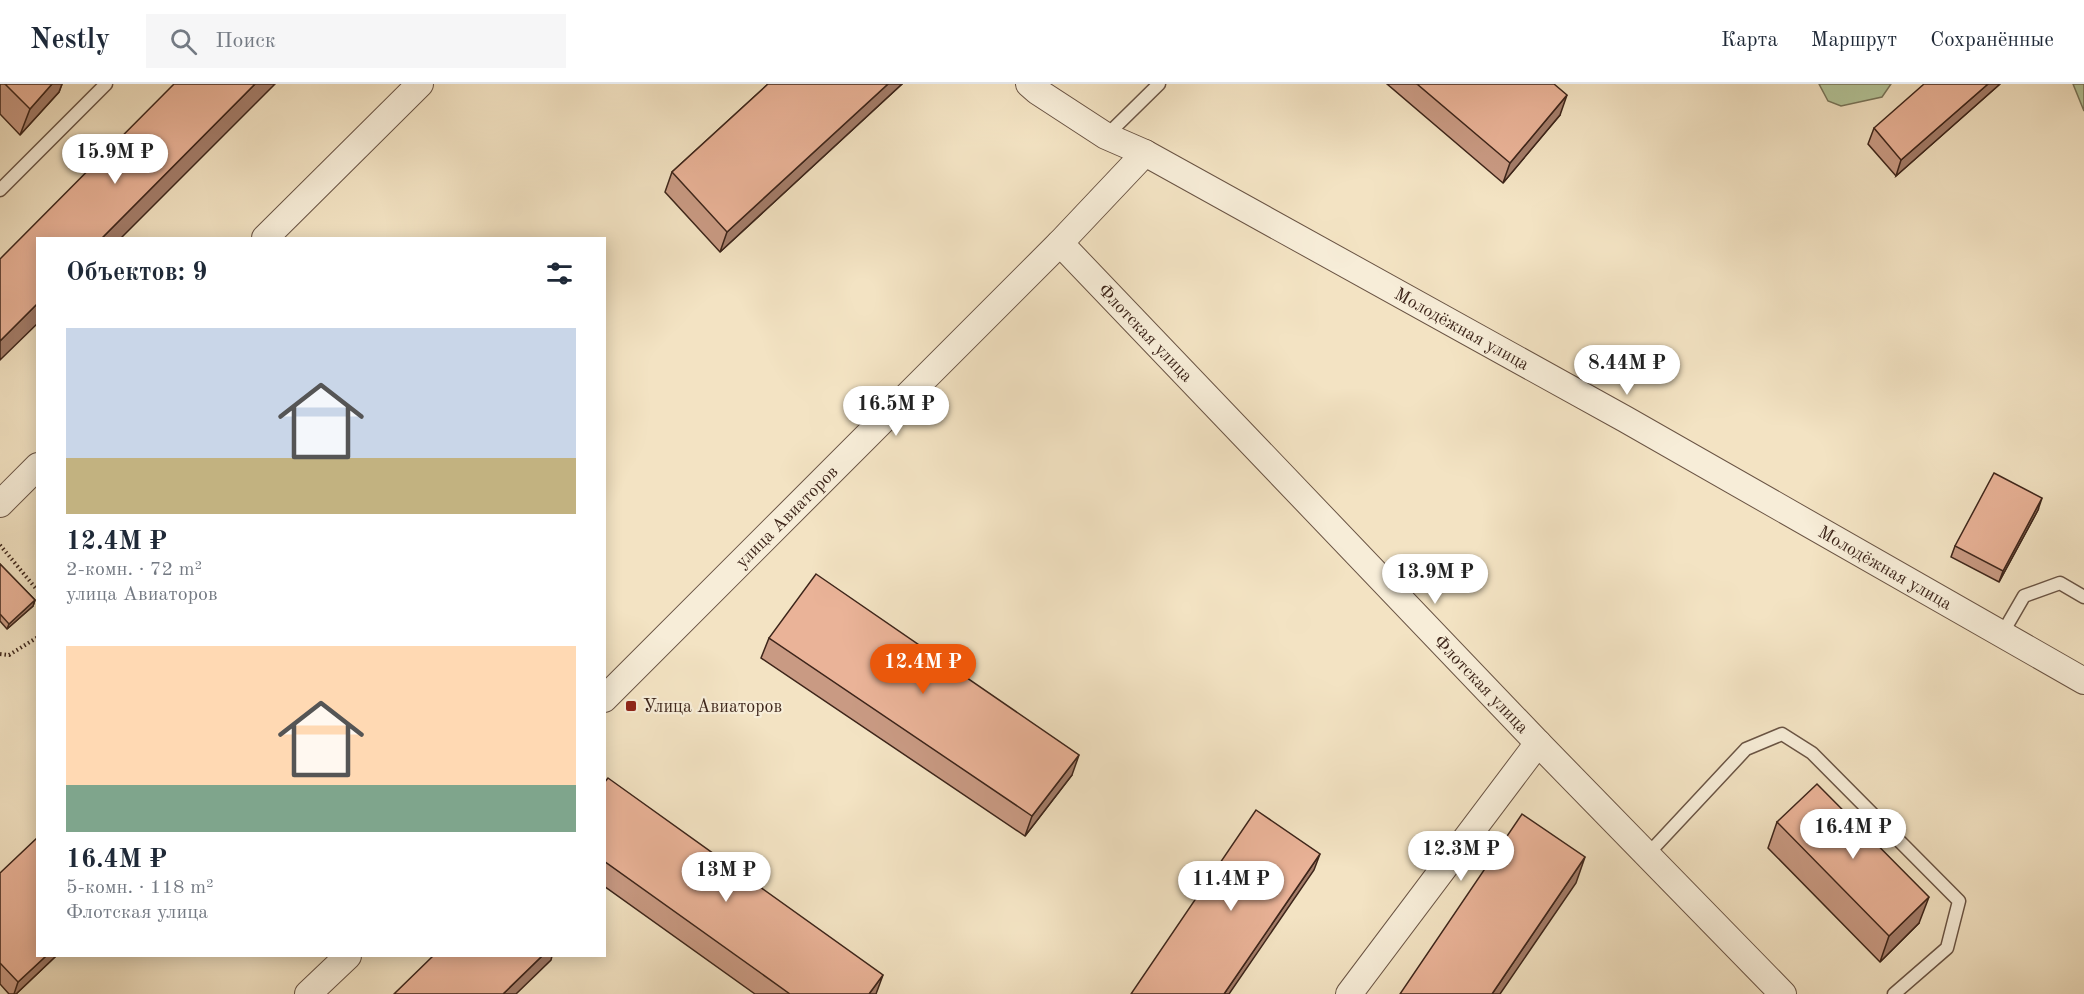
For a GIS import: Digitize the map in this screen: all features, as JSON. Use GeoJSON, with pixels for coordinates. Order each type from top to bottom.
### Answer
{"type":"FeatureCollection","features":[{"type":"Feature","properties":{"kind":"street"},"geometry":{"type":"LineString","coordinates":[[266,237],[420,84]]}},
{"type":"Feature","properties":{"kind":"street","name":"Молодёжная улица"},"geometry":{"type":"LineString","coordinates":[[1029,84],[1036,91],[1106,136],[1145,153],[1614,414],[2084,681]]}},
{"type":"Feature","properties":{"kind":"street","name":"улица Авиаторов"},"geometry":{"type":"LineString","coordinates":[[606,697],[1059,243],[1145,153]]}},
{"type":"Feature","properties":{"kind":"street","name":"Флотская улица"},"geometry":{"type":"LineString","coordinates":[[1059,243],[1538,744],[1784,994]]}},
{"type":"Feature","properties":{"kind":"street"},"geometry":{"type":"LineString","coordinates":[[0,504],[36,468]]}},
{"type":"Feature","properties":{"kind":"street"},"geometry":{"type":"LineString","coordinates":[[1349,994],[1538,744]]}},
{"type":"Feature","properties":{"kind":"street"},"geometry":{"type":"LineString","coordinates":[[308,994],[347,957]]}},
{"type":"Feature","properties":{"kind":"lane"},"geometry":{"type":"LineString","coordinates":[[0,190],[106,84]]}},
{"type":"Feature","properties":{"kind":"lane"},"geometry":{"type":"LineString","coordinates":[[1106,136],[1159,84]]}},
{"type":"Feature","properties":{"kind":"lane"},"geometry":{"type":"LineString","coordinates":[[2002,634],[2024,596],[2060,583],[2084,597]]}},
{"type":"Feature","properties":{"kind":"lane"},"geometry":{"type":"LineString","coordinates":[[1647,855],[1746,749],[1782,734],[1812,753],[1959,901],[1947,948],[1894,994]]}},
{"type":"Feature","properties":{"kind":"path"},"geometry":{"type":"LineString","coordinates":[[0,545],[36,589]]}},
{"type":"Feature","properties":{"kind":"path"},"geometry":{"type":"LineString","coordinates":[[0,654],[9,655],[36,638]]}},
{"type":"Feature","properties":{"kind":"green space"},"geometry":{"type":"Polygon","coordinates":[[[1819,84],[1891,84],[1882,97],[1841,106],[1828,101],[1819,84]]]}},
{"type":"Feature","properties":{"kind":"green space"},"geometry":{"type":"Polygon","coordinates":[[[2073,84],[2084,84],[2084,111],[2073,84]]]}},
{"type":"Feature","properties":{"kind":"building"},"geometry":{"type":"Polygon","coordinates":[[[5,84],[52,84],[30,109],[5,84]]]}},
{"type":"Feature","properties":{"kind":"building"},"geometry":{"type":"Polygon","coordinates":[[[174,84],[255,84],[103,237],[36,237],[36,305],[0,341],[0,259],[174,84]]]}},
{"type":"Feature","properties":{"kind":"building"},"geometry":{"type":"Polygon","coordinates":[[[768,84],[888,84],[727,232],[672,172],[768,84]]]}},
{"type":"Feature","properties":{"kind":"building"},"geometry":{"type":"Polygon","coordinates":[[[1417,84],[1554,84],[1567,95],[1510,163],[1417,84]]]}},
{"type":"Feature","properties":{"kind":"building"},"geometry":{"type":"Polygon","coordinates":[[[1924,84],[1988,84],[1901,160],[1874,128],[1924,84]]]}},
{"type":"Feature","properties":{"kind":"building"},"geometry":{"type":"Polygon","coordinates":[[[1994,473],[2042,498],[2003,571],[1955,546],[1994,473]]]}},
{"type":"Feature","properties":{"kind":"building"},"geometry":{"type":"Polygon","coordinates":[[[0,564],[35,600],[9,624],[0,614],[0,564]]]}},
{"type":"Feature","properties":{"kind":"building"},"geometry":{"type":"Polygon","coordinates":[[[816,574],[1079,755],[1032,816],[769,638],[816,574]]]}},
{"type":"Feature","properties":{"kind":"building"},"geometry":{"type":"Polygon","coordinates":[[[608,778],[883,975],[869,994],[790,994],[606,862],[606,780],[608,778]]]}},
{"type":"Feature","properties":{"kind":"building"},"geometry":{"type":"Polygon","coordinates":[[[1817,784],[1929,897],[1889,936],[1777,822],[1817,784]]]}},
{"type":"Feature","properties":{"kind":"building"},"geometry":{"type":"Polygon","coordinates":[[[1256,810],[1320,854],[1224,994],[1131,994],[1256,810]]]}},
{"type":"Feature","properties":{"kind":"building"},"geometry":{"type":"Polygon","coordinates":[[[1522,814],[1585,857],[1492,994],[1400,994],[1522,814]]]}},
{"type":"Feature","properties":{"kind":"building"},"geometry":{"type":"Polygon","coordinates":[[[36,839],[36,957],[45,957],[18,982],[0,963],[0,873],[36,839]]]}},
{"type":"Feature","properties":{"kind":"building"},"geometry":{"type":"Polygon","coordinates":[[[432,957],[541,957],[503,994],[394,994],[432,957]]]}},
{"type":"Feature","properties":{"kind":"place","name":"Улица Авиаторов"},"geometry":{"type":"Point","coordinates":[631,706]}}]}
